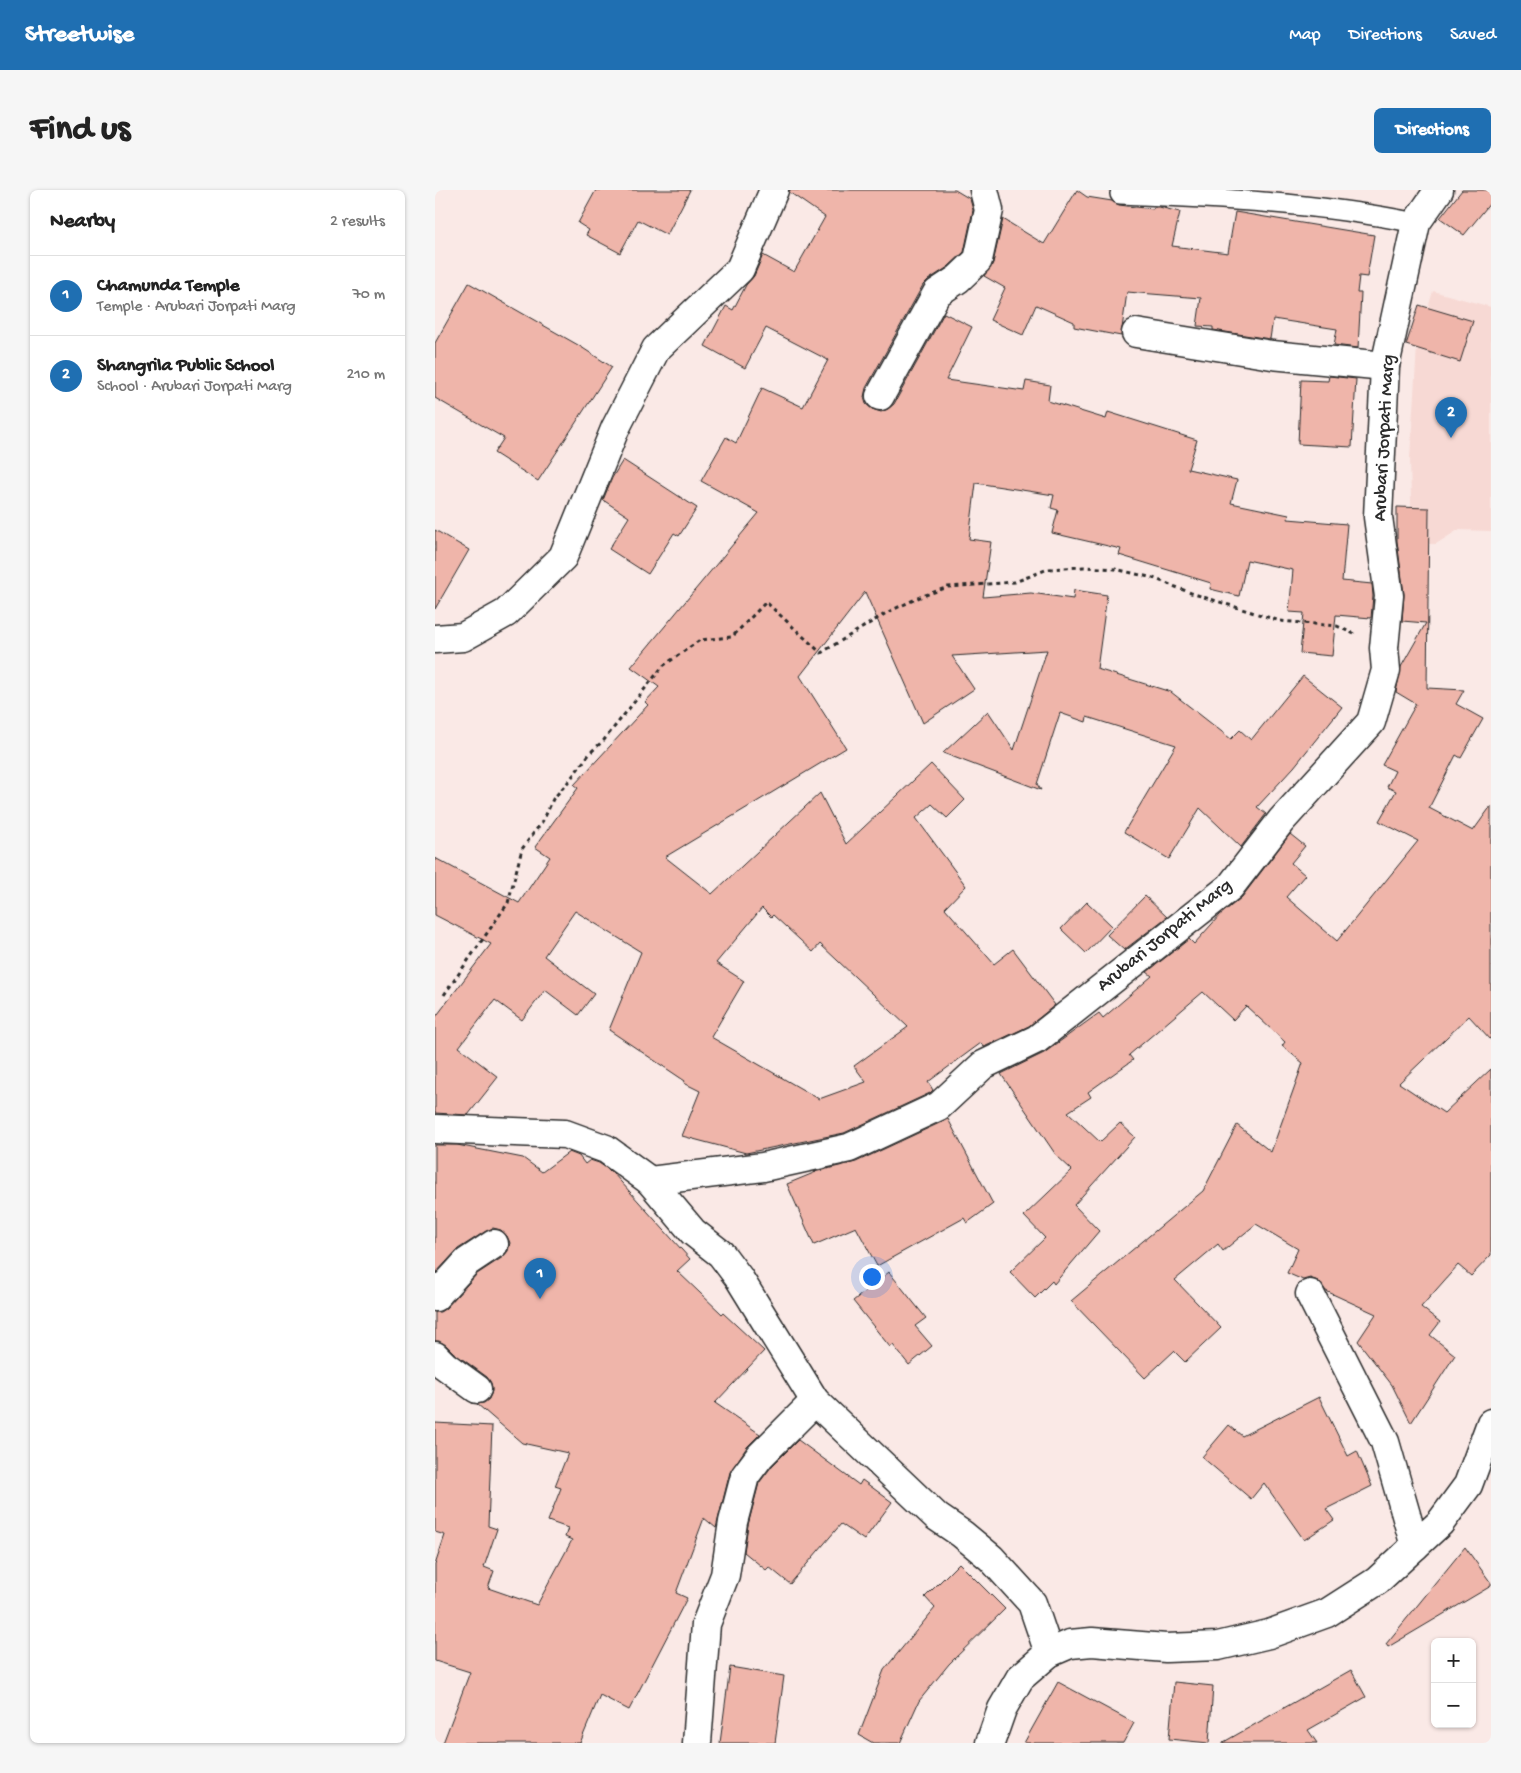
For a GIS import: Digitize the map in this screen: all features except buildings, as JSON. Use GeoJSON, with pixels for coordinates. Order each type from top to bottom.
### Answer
{"type":"FeatureCollection","features":[{"type":"Feature","properties":{"kind":"street"},"geometry":{"type":"LineString","coordinates":[[435,639],[463,637],[506,613],[563,557],[615,429],[656,349],[740,269],[774,190]]}},
{"type":"Feature","properties":{"kind":"street"},"geometry":{"type":"LineString","coordinates":[[880,396],[937,293],[958,279],[978,260],[989,210],[984,190]]}},
{"type":"Feature","properties":{"kind":"street","name":"Arubari Jorpati Marg"},"geometry":{"type":"LineString","coordinates":[[650,1181],[763,1167],[849,1148],[939,1106],[983,1065],[1037,1039],[1230,887],[1281,821],[1371,722],[1386,670],[1384,648],[1389,596],[1379,517],[1385,366],[1415,223],[1439,190]]}},
{"type":"Feature","properties":{"kind":"street"},"geometry":{"type":"LineString","coordinates":[[1136,333],[1272,355],[1385,366]]}},
{"type":"Feature","properties":{"kind":"street"},"geometry":{"type":"LineString","coordinates":[[435,1129],[565,1134],[606,1149],[650,1181],[693,1232],[721,1254],[735,1272],[815,1401],[937,1517],[962,1534],[991,1558],[1032,1603],[1049,1653]]}},
{"type":"Feature","properties":{"kind":"street"},"geometry":{"type":"LineString","coordinates":[[435,1297],[467,1262],[494,1244]]}},
{"type":"Feature","properties":{"kind":"street"},"geometry":{"type":"LineString","coordinates":[[1310,1294],[1385,1442],[1415,1546]]}},
{"type":"Feature","properties":{"kind":"street"},"geometry":{"type":"LineString","coordinates":[[435,1356],[444,1365],[477,1389]]}},
{"type":"Feature","properties":{"kind":"street"},"geometry":{"type":"LineString","coordinates":[[697,1743],[706,1624],[725,1575],[733,1522],[745,1476],[761,1456],[815,1401]]}},
{"type":"Feature","properties":{"kind":"street"},"geometry":{"type":"LineString","coordinates":[[990,1743],[1002,1709],[1020,1678],[1049,1653],[1071,1644],[1092,1642],[1167,1648],[1218,1646],[1269,1634],[1327,1613],[1377,1581],[1440,1524],[1468,1484],[1491,1423]]}},
{"type":"Feature","properties":{"kind":"lane"},"geometry":{"type":"LineString","coordinates":[[1120,194],[1223,198],[1375,215],[1415,223]]}},
{"type":"Feature","properties":{"kind":"path"},"geometry":{"type":"LineString","coordinates":[[444,995],[507,903],[522,849],[544,819],[553,799],[591,752],[605,740],[663,666],[700,640],[732,637],[766,602],[821,653],[888,612],[920,597],[948,587],[1015,582],[1048,569],[1083,567],[1115,569],[1153,578],[1191,593],[1280,621],[1337,626],[1384,648]]}},
{"type":"Feature","properties":{"kind":"shaded area"},"geometry":{"type":"Polygon","coordinates":[[[1433,291],[1491,307],[1491,531],[1458,530],[1436,544],[1412,544],[1410,458],[1417,346],[1433,291]]]}},
{"type":"Feature","properties":{"kind":"place","name":"Shangrila Public School"},"geometry":{"type":"Point","coordinates":[1451,438]}},
{"type":"Feature","properties":{"kind":"place","name":"Chamunda Temple"},"geometry":{"type":"Point","coordinates":[540,1299]}}]}
